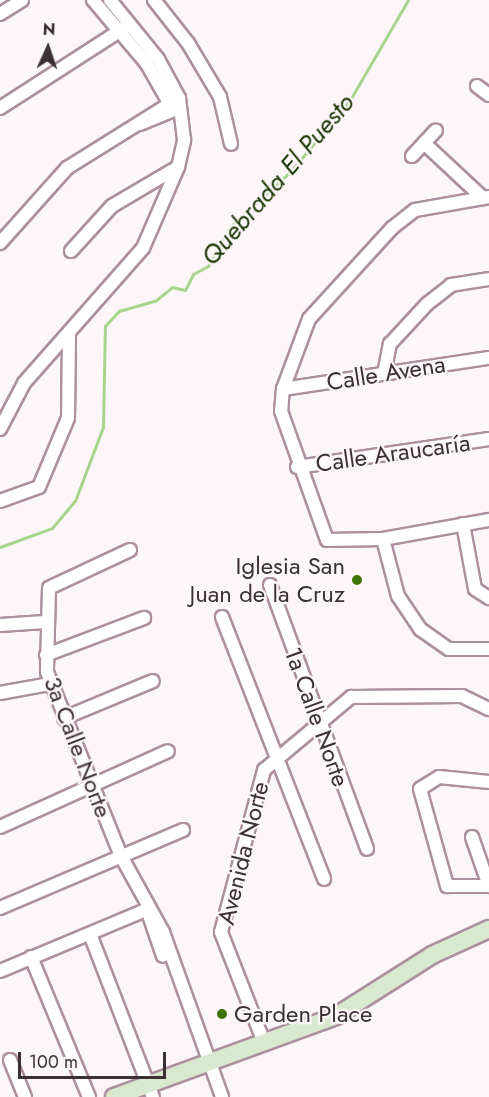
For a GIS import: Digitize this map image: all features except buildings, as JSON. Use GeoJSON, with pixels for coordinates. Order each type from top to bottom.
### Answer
{"type":"FeatureCollection","features":[{"type":"Feature","properties":{"kind":"main road"},"geometry":{"type":"LineString","coordinates":[[114,1097],[150,1091],[207,1060],[336,1016],[432,955],[489,929]]}},
{"type":"Feature","properties":{"kind":"street"},"geometry":{"type":"LineString","coordinates":[[0,14],[22,0]]}},
{"type":"Feature","properties":{"kind":"street"},"geometry":{"type":"LineString","coordinates":[[93,0],[118,33],[147,64],[176,104]]}},
{"type":"Feature","properties":{"kind":"street"},"geometry":{"type":"LineString","coordinates":[[0,429],[24,383],[69,335],[143,248],[178,167],[183,122],[158,59],[110,0]]}},
{"type":"Feature","properties":{"kind":"street"},"geometry":{"type":"LineString","coordinates":[[154,0],[189,43],[220,97],[231,144]]}},
{"type":"Feature","properties":{"kind":"street"},"geometry":{"type":"LineString","coordinates":[[0,108],[129,25]]}},
{"type":"Feature","properties":{"kind":"street"},"geometry":{"type":"LineString","coordinates":[[477,86],[489,95]]}},
{"type":"Feature","properties":{"kind":"street"},"geometry":{"type":"LineString","coordinates":[[0,243],[68,168],[176,104]]}},
{"type":"Feature","properties":{"kind":"street"},"geometry":{"type":"LineString","coordinates":[[412,156],[436,130]]}},
{"type":"Feature","properties":{"kind":"street"},"geometry":{"type":"LineString","coordinates":[[424,143],[486,197]]}},
{"type":"Feature","properties":{"kind":"street"},"geometry":{"type":"LineString","coordinates":[[71,251],[112,206],[178,167]]}},
{"type":"Feature","properties":{"kind":"street"},"geometry":{"type":"LineString","coordinates":[[486,197],[415,210],[392,228],[309,320],[283,389],[284,428],[297,467],[327,540],[383,539],[489,520]]}},
{"type":"Feature","properties":{"kind":"street"},"geometry":{"type":"LineString","coordinates":[[384,374],[390,344],[427,304],[451,285],[489,279]]}},
{"type":"Feature","properties":{"kind":"street"},"geometry":{"type":"LineString","coordinates":[[0,501],[39,487],[64,428],[72,401],[69,335]]}},
{"type":"Feature","properties":{"kind":"street","name":"Calle Avena"},"geometry":{"type":"LineString","coordinates":[[283,389],[489,358]]}},
{"type":"Feature","properties":{"kind":"street","name":"Calle Araucaría"},"geometry":{"type":"LineString","coordinates":[[297,467],[489,439]]}},
{"type":"Feature","properties":{"kind":"street"},"geometry":{"type":"LineString","coordinates":[[463,524],[475,589],[489,598]]}},
{"type":"Feature","properties":{"kind":"street"},"geometry":{"type":"LineString","coordinates":[[383,539],[398,596],[420,629],[449,649],[489,649]]}},
{"type":"Feature","properties":{"kind":"street","name":"3a Calle Norte"},"geometry":{"type":"LineString","coordinates":[[130,550],[49,588],[45,622],[50,684],[121,856],[171,967],[222,1097]]}},
{"type":"Feature","properties":{"kind":"street","name":"1a Calle Norte"},"geometry":{"type":"LineString","coordinates":[[270,585],[317,723],[367,849]]}},
{"type":"Feature","properties":{"kind":"street"},"geometry":{"type":"LineString","coordinates":[[222,617],[275,761],[324,879]]}},
{"type":"Feature","properties":{"kind":"street"},"geometry":{"type":"LineString","coordinates":[[46,655],[144,618]]}},
{"type":"Feature","properties":{"kind":"street"},"geometry":{"type":"LineString","coordinates":[[0,625],[45,622]]}},
{"type":"Feature","properties":{"kind":"street"},"geometry":{"type":"LineString","coordinates":[[64,718],[153,681]]}},
{"type":"Feature","properties":{"kind":"street"},"geometry":{"type":"LineString","coordinates":[[0,693],[50,684]]}},
{"type":"Feature","properties":{"kind":"street","name":"Avenida Norte"},"geometry":{"type":"LineString","coordinates":[[263,1040],[221,932],[258,781],[275,761],[317,723],[359,696],[462,696],[489,709]]}},
{"type":"Feature","properties":{"kind":"street"},"geometry":{"type":"LineString","coordinates":[[0,827],[168,751]]}},
{"type":"Feature","properties":{"kind":"street"},"geometry":{"type":"LineString","coordinates":[[472,837],[489,886],[447,886],[421,805],[423,785],[439,777],[489,782]]}},
{"type":"Feature","properties":{"kind":"street"},"geometry":{"type":"LineString","coordinates":[[0,908],[183,830]]}},
{"type":"Feature","properties":{"kind":"street"},"geometry":{"type":"LineString","coordinates":[[0,971],[148,913]]}},
{"type":"Feature","properties":{"kind":"street"},"geometry":{"type":"LineString","coordinates":[[90,934],[150,1091]]}},
{"type":"Feature","properties":{"kind":"street"},"geometry":{"type":"LineString","coordinates":[[31,957],[89,1097]]}},
{"type":"Feature","properties":{"kind":"street"},"geometry":{"type":"LineString","coordinates":[[10,1060],[25,1097]]}},
{"type":"Feature","properties":{"kind":"waterway","name":"Quebrada El Puesto"},"geometry":{"type":"LineString","coordinates":[[0,547],[52,528],[75,501],[103,427],[105,326],[119,311],[155,301],[172,287],[185,290],[193,274],[208,266],[229,228],[291,171],[350,100],[408,0]]}},
{"type":"Feature","properties":{"kind":"place","name":"Iglesia San Juan de la Cruz"},"geometry":{"type":"Point","coordinates":[357,580]}},
{"type":"Feature","properties":{"kind":"place","name":"Garden Place"},"geometry":{"type":"Point","coordinates":[222,1014]}}]}
